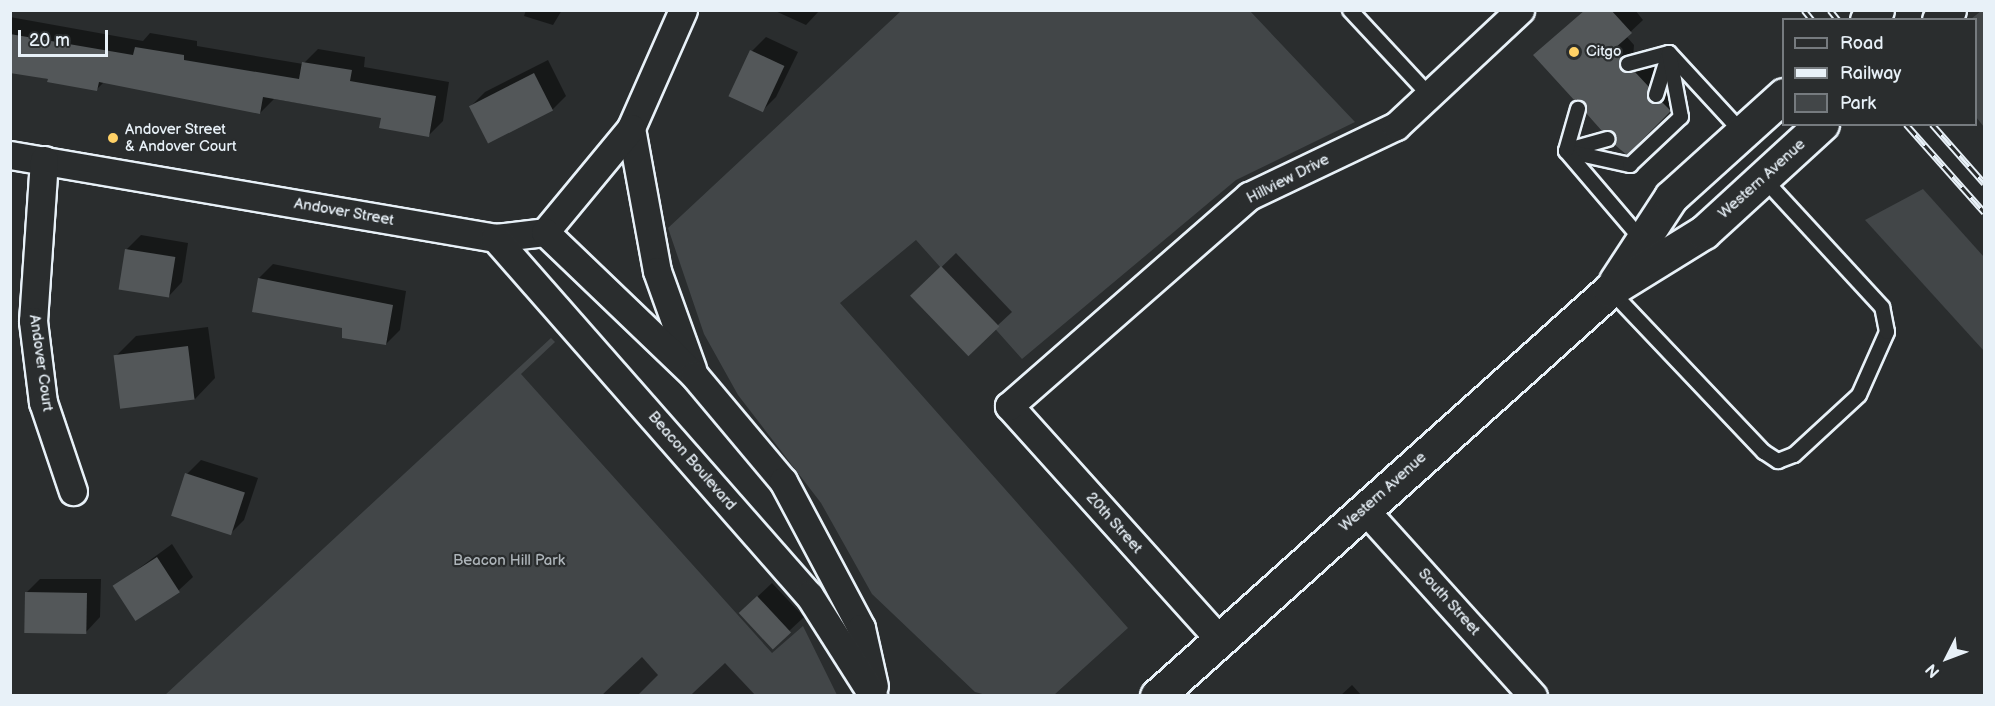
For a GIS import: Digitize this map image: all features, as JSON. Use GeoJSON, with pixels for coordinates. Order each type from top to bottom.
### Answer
{"type":"FeatureCollection","features":[{"type":"Feature","properties":{"kind":"main road","name":"Western Avenue"},"geometry":{"type":"LineString","coordinates":[[1610,290],[1671,197],[1782,97]]}},
{"type":"Feature","properties":{"kind":"main road","name":"Western Avenue"},"geometry":{"type":"LineString","coordinates":[[1157,696],[1610,290],[1704,232],[1820,126]]}},
{"type":"Feature","properties":{"kind":"street"},"geometry":{"type":"LineString","coordinates":[[545,232],[631,128],[683,10]]}},
{"type":"Feature","properties":{"kind":"street","name":"Hillview Drive"},"geometry":{"type":"LineString","coordinates":[[1009,406],[1249,196],[1396,126],[1520,10]]}},
{"type":"Feature","properties":{"kind":"street","name":"Beacon Boulevard"},"geometry":{"type":"LineString","coordinates":[[631,128],[657,271],[694,375]]}},
{"type":"Feature","properties":{"kind":"street","name":"Andover Street"},"geometry":{"type":"LineString","coordinates":[[10,154],[495,238],[545,232]]}},
{"type":"Feature","properties":{"kind":"street","name":"Andover Court"},"geometry":{"type":"LineString","coordinates":[[44,160],[33,321],[44,402],[73,491]]}},
{"type":"Feature","properties":{"kind":"street","name":"Beacon Boulevard"},"geometry":{"type":"LineString","coordinates":[[545,232],[694,375],[783,480],[861,628],[875,696]]}},
{"type":"Feature","properties":{"kind":"street","name":"Beacon Boulevard"},"geometry":{"type":"LineString","coordinates":[[495,238],[809,595],[875,696]]}},
{"type":"Feature","properties":{"kind":"street","name":"20th Street"},"geometry":{"type":"LineString","coordinates":[[1009,406],[1219,639]]}},
{"type":"Feature","properties":{"kind":"street","name":"South Street"},"geometry":{"type":"LineString","coordinates":[[1365,509],[1533,696]]}},
{"type":"Feature","properties":{"kind":"lane"},"geometry":{"type":"LineString","coordinates":[[1350,10],[1429,95]]}},
{"type":"Feature","properties":{"kind":"lane"},"geometry":{"type":"LineString","coordinates":[[1628,64],[1669,53]]}},
{"type":"Feature","properties":{"kind":"lane"},"geometry":{"type":"LineString","coordinates":[[1656,95],[1669,53]]}},
{"type":"Feature","properties":{"kind":"lane"},"geometry":{"type":"LineString","coordinates":[[1669,53],[1742,132]]}},
{"type":"Feature","properties":{"kind":"lane"},"geometry":{"type":"LineString","coordinates":[[1566,151],[1630,165],[1682,117],[1669,53]]}},
{"type":"Feature","properties":{"kind":"lane"},"geometry":{"type":"LineString","coordinates":[[1566,151],[1578,109]]}},
{"type":"Feature","properties":{"kind":"lane"},"geometry":{"type":"LineString","coordinates":[[1566,151],[1608,139]]}},
{"type":"Feature","properties":{"kind":"lane"},"geometry":{"type":"LineString","coordinates":[[1566,151],[1642,240]]}},
{"type":"Feature","properties":{"kind":"lane"},"geometry":{"type":"LineString","coordinates":[[1610,290],[1764,452],[1778,461],[1794,455],[1859,395],[1887,332],[1882,307],[1763,178]]}},
{"type":"Feature","properties":{"kind":"green space"},"geometry":{"type":"Polygon","coordinates":[[[901,11],[1250,11],[1355,122],[1236,180],[1022,359],[916,240],[840,303],[1128,628],[1054,695],[986,695],[975,692],[872,594],[821,503],[738,395],[704,334],[668,228],[901,11]]]}},
{"type":"Feature","properties":{"kind":"green space"},"geometry":{"type":"Polygon","coordinates":[[[1984,11],[1984,127],[1977,118],[1977,18],[1972,18],[1984,11]]]}},
{"type":"Feature","properties":{"kind":"green space"},"geometry":{"type":"Polygon","coordinates":[[[1923,189],[1984,257],[1984,351],[1865,220],[1923,189]]]}},
{"type":"Feature","properties":{"kind":"green space","name":"Beacon Hill Park"},"geometry":{"type":"Polygon","coordinates":[[[551,338],[555,342],[521,374],[772,653],[803,626],[837,695],[165,695],[551,338]]]}},
{"type":"Feature","properties":{"kind":"building"},"geometry":{"type":"Polygon","coordinates":[[[1585,10],[1611,10],[1632,33],[1614,49],[1622,58],[1620,67],[1625,72],[1635,72],[1649,87],[1649,101],[1662,102],[1671,111],[1627,155],[1615,145],[1615,133],[1602,131],[1586,113],[1585,103],[1575,101],[1533,55],[1585,10]]]}},
{"type":"Feature","properties":{"kind":"building"},"geometry":{"type":"Polygon","coordinates":[[[10,34],[133,55],[135,47],[184,55],[184,60],[299,79],[302,62],[352,70],[350,81],[436,96],[429,137],[379,128],[381,118],[263,97],[260,114],[99,82],[97,91],[47,82],[48,79],[10,73],[10,34]]]}},
{"type":"Feature","properties":{"kind":"building"},"geometry":{"type":"Polygon","coordinates":[[[750,50],[784,66],[763,112],[728,96],[750,50]]]}},
{"type":"Feature","properties":{"kind":"building"},"geometry":{"type":"Polygon","coordinates":[[[534,73],[553,110],[488,144],[469,106],[534,73]]]}},
{"type":"Feature","properties":{"kind":"building"},"geometry":{"type":"Polygon","coordinates":[[[125,249],[175,257],[169,297],[119,289],[125,249]]]}},
{"type":"Feature","properties":{"kind":"building"},"geometry":{"type":"Polygon","coordinates":[[[941,266],[999,326],[968,356],[910,296],[941,266]]]}},
{"type":"Feature","properties":{"kind":"building"},"geometry":{"type":"Polygon","coordinates":[[[258,278],[393,305],[386,345],[342,338],[342,328],[252,312],[258,278]]]}},
{"type":"Feature","properties":{"kind":"building"},"geometry":{"type":"Polygon","coordinates":[[[188,346],[195,400],[120,409],[114,355],[188,346]]]}},
{"type":"Feature","properties":{"kind":"building"},"geometry":{"type":"Polygon","coordinates":[[[185,473],[245,492],[231,535],[171,516],[185,473]]]}},
{"type":"Feature","properties":{"kind":"building"},"geometry":{"type":"Polygon","coordinates":[[[157,557],[180,592],[135,621],[113,586],[157,557]]]}},
{"type":"Feature","properties":{"kind":"building"},"geometry":{"type":"Polygon","coordinates":[[[25,592],[87,593],[86,634],[24,633],[25,592]]]}},
{"type":"Feature","properties":{"kind":"building"},"geometry":{"type":"Polygon","coordinates":[[[757,596],[791,633],[773,650],[739,613],[757,596]]]}},
{"type":"Feature","properties":{"kind":"railway"},"geometry":{"type":"LineString","coordinates":[[1804,10],[1810,18]]}},
{"type":"Feature","properties":{"kind":"railway"},"geometry":{"type":"LineString","coordinates":[[1830,10],[1836,18]]}},
{"type":"Feature","properties":{"kind":"railway"},"geometry":{"type":"LineString","coordinates":[[1908,126],[1984,212]]}},
{"type":"Feature","properties":{"kind":"railway"},"geometry":{"type":"LineString","coordinates":[[1934,126],[1984,183]]}},
{"type":"Feature","properties":{"kind":"place","name":"Citgo"},"geometry":{"type":"Point","coordinates":[1574,52]}},
{"type":"Feature","properties":{"kind":"place","name":"Andover Street & Andover Court"},"geometry":{"type":"Point","coordinates":[113,138]}}]}
